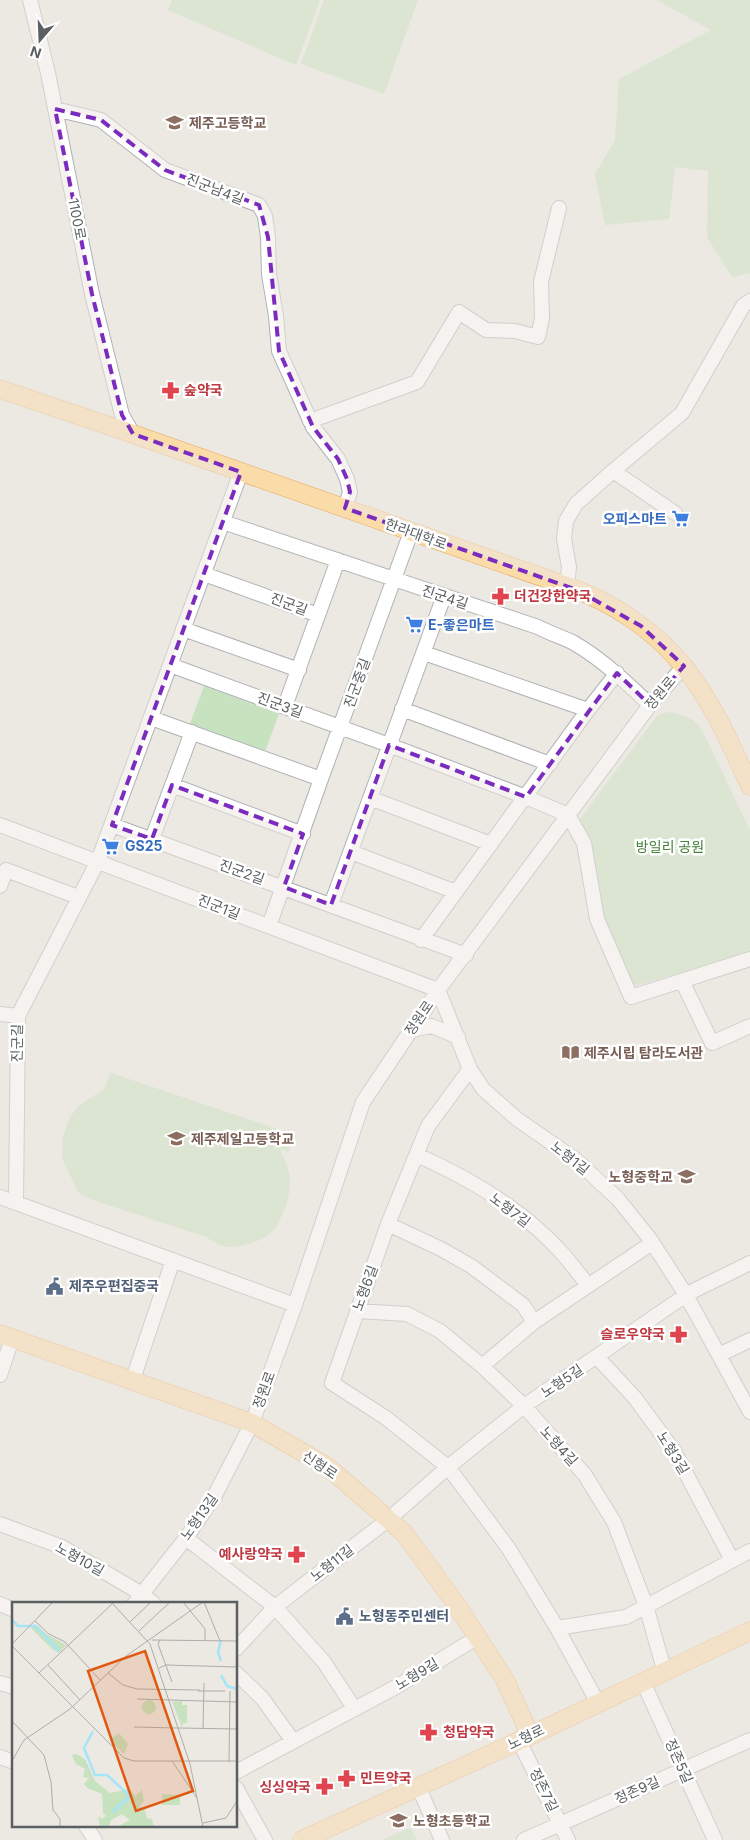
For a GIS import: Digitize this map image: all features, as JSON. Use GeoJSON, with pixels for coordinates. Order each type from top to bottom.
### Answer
{"type":"FeatureCollection","features":[{"type":"Feature","properties":{"kind":"main road","name":"한라대학로"},"geometry":{"type":"LineString","coordinates":[[0,389],[567,586],[612,606],[641,626],[684,666],[722,727],[750,786]]}},
{"type":"Feature","properties":{"kind":"main road","name":"신형로"},"geometry":{"type":"LineString","coordinates":[[6,1336],[252,1424],[328,1468],[404,1532],[456,1604],[505,1680],[525,1738]]}},
{"type":"Feature","properties":{"kind":"main road","name":"노형로"},"geometry":{"type":"LineString","coordinates":[[302,1840],[525,1738],[750,1631]]}},
{"type":"Feature","properties":{"kind":"street","name":"1100로"},"geometry":{"type":"LineString","coordinates":[[30,0],[55,109],[94,303],[122,416],[133,434]]}},
{"type":"Feature","properties":{"kind":"street","name":"진군남4길"},"geometry":{"type":"LineString","coordinates":[[55,109],[101,120],[166,170],[259,205],[265,216],[268,237],[269,274],[276,316],[279,351],[310,421],[338,459],[347,479],[350,492],[345,508]]}},
{"type":"Feature","properties":{"kind":"street"},"geometry":{"type":"LineString","coordinates":[[310,421],[417,382],[459,312],[486,330],[515,331],[538,337],[542,318],[541,282],[559,208]]}},
{"type":"Feature","properties":{"kind":"street"},"geometry":{"type":"LineString","coordinates":[[567,586],[569,567],[564,539],[566,521],[576,504],[682,413],[743,306],[750,301]]}},
{"type":"Feature","properties":{"kind":"street"},"geometry":{"type":"LineString","coordinates":[[613,471],[675,513]]}},
{"type":"Feature","properties":{"kind":"street","name":"진군길"},"geometry":{"type":"LineString","coordinates":[[16,1203],[18,1016],[98,861],[241,472]]}},
{"type":"Feature","properties":{"kind":"street","name":"진군4길"},"geometry":{"type":"LineString","coordinates":[[223,522],[538,627],[572,642],[617,673],[650,705]]}},
{"type":"Feature","properties":{"kind":"street","name":"진군중길"},"geometry":{"type":"LineString","coordinates":[[269,926],[303,834],[320,779],[341,727],[412,532]]}},
{"type":"Feature","properties":{"kind":"street","name":"진군길"},"geometry":{"type":"LineString","coordinates":[[204,574],[318,615],[338,560]]}},
{"type":"Feature","properties":{"kind":"street"},"geometry":{"type":"LineString","coordinates":[[331,905],[444,596]]}},
{"type":"Feature","properties":{"kind":"street"},"geometry":{"type":"LineString","coordinates":[[285,706],[318,615]]}},
{"type":"Feature","properties":{"kind":"street"},"geometry":{"type":"LineString","coordinates":[[183,629],[299,670]]}},
{"type":"Feature","properties":{"kind":"street"},"geometry":{"type":"LineString","coordinates":[[424,652],[588,710]]}},
{"type":"Feature","properties":{"kind":"street","name":"진군3길"},"geometry":{"type":"LineString","coordinates":[[170,666],[285,706],[526,797],[568,815]]}},
{"type":"Feature","properties":{"kind":"street","name":"정원로"},"geometry":{"type":"LineString","coordinates":[[252,1424],[295,1305],[363,1102],[438,990],[466,955],[650,705],[684,666]]}},
{"type":"Feature","properties":{"kind":"street"},"geometry":{"type":"LineString","coordinates":[[421,940],[617,673]]}},
{"type":"Feature","properties":{"kind":"street"},"geometry":{"type":"LineString","coordinates":[[402,708],[550,764]]}},
{"type":"Feature","properties":{"kind":"street"},"geometry":{"type":"LineString","coordinates":[[151,718],[320,779]]}},
{"type":"Feature","properties":{"kind":"street"},"geometry":{"type":"LineString","coordinates":[[152,839],[192,732]]}},
{"type":"Feature","properties":{"kind":"street"},"geometry":{"type":"LineString","coordinates":[[172,786],[303,834]]}},
{"type":"Feature","properties":{"kind":"street"},"geometry":{"type":"LineString","coordinates":[[370,798],[491,844]]}},
{"type":"Feature","properties":{"kind":"street"},"geometry":{"type":"LineString","coordinates":[[568,815],[584,843],[597,919],[631,997],[750,959]]}},
{"type":"Feature","properties":{"kind":"street","name":"진군1길"},"geometry":{"type":"LineString","coordinates":[[0,825],[438,990]]}},
{"type":"Feature","properties":{"kind":"street","name":"진군2길"},"geometry":{"type":"LineString","coordinates":[[112,825],[466,955]]}},
{"type":"Feature","properties":{"kind":"street"},"geometry":{"type":"LineString","coordinates":[[351,852],[456,892]]}},
{"type":"Feature","properties":{"kind":"street"},"geometry":{"type":"LineString","coordinates":[[0,886],[6,870],[78,898]]}},
{"type":"Feature","properties":{"kind":"street"},"geometry":{"type":"LineString","coordinates":[[682,981],[712,1043],[750,1026]]}},
{"type":"Feature","properties":{"kind":"street","name":"노형1길"},"geometry":{"type":"LineString","coordinates":[[438,990],[470,1069],[483,1089],[517,1119],[576,1160],[618,1198],[652,1243],[686,1295],[749,1409]]}},
{"type":"Feature","properties":{"kind":"street"},"geometry":{"type":"LineString","coordinates":[[0,1014],[18,1016]]}},
{"type":"Feature","properties":{"kind":"street"},"geometry":{"type":"LineString","coordinates":[[411,1030],[432,1026],[458,1037]]}},
{"type":"Feature","properties":{"kind":"street","name":"노형6길"},"geometry":{"type":"LineString","coordinates":[[448,1467],[386,1418],[332,1383],[388,1224],[428,1126],[470,1069]]}},
{"type":"Feature","properties":{"kind":"street","name":"노형7길"},"geometry":{"type":"LineString","coordinates":[[417,1155],[451,1170],[500,1200],[526,1220],[560,1251],[588,1285]]}},
{"type":"Feature","properties":{"kind":"street"},"geometry":{"type":"LineString","coordinates":[[0,1197],[295,1305]]}},
{"type":"Feature","properties":{"kind":"street"},"geometry":{"type":"LineString","coordinates":[[388,1224],[441,1249],[470,1266],[523,1305],[534,1322]]}},
{"type":"Feature","properties":{"kind":"street"},"geometry":{"type":"LineString","coordinates":[[482,1366],[534,1322],[652,1243]]}},
{"type":"Feature","properties":{"kind":"street"},"geometry":{"type":"LineString","coordinates":[[132,1382],[173,1260]]}},
{"type":"Feature","properties":{"kind":"street","name":"노형5길"},"geometry":{"type":"LineString","coordinates":[[388,1519],[448,1467],[524,1406],[686,1295],[750,1263]]}},
{"type":"Feature","properties":{"kind":"street","name":"노형4길"},"geometry":{"type":"LineString","coordinates":[[356,1311],[407,1314],[440,1331],[482,1366],[524,1406],[585,1475],[614,1522],[646,1606],[664,1673]]}},
{"type":"Feature","properties":{"kind":"street"},"geometry":{"type":"LineString","coordinates":[[0,1375],[6,1336]]}},
{"type":"Feature","properties":{"kind":"street"},"geometry":{"type":"LineString","coordinates":[[719,1355],[750,1340]]}},
{"type":"Feature","properties":{"kind":"street","name":"노형3길"},"geometry":{"type":"LineString","coordinates":[[597,1357],[635,1398],[674,1451],[732,1560]]}},
{"type":"Feature","properties":{"kind":"street","name":"노형13길"},"geometry":{"type":"LineString","coordinates":[[138,1599],[186,1538],[215,1495],[252,1424]]}},
{"type":"Feature","properties":{"kind":"street"},"geometry":{"type":"LineString","coordinates":[[448,1467],[509,1549],[557,1628],[598,1703]]}},
{"type":"Feature","properties":{"kind":"street","name":"노형11길"},"geometry":{"type":"LineString","coordinates":[[238,1648],[275,1607],[388,1519]]}},
{"type":"Feature","properties":{"kind":"street","name":"노형10길"},"geometry":{"type":"LineString","coordinates":[[0,1524],[62,1547],[138,1599]]}},
{"type":"Feature","properties":{"kind":"street"},"geometry":{"type":"LineString","coordinates":[[186,1538],[275,1607],[324,1662],[354,1708]]}},
{"type":"Feature","properties":{"kind":"street"},"geometry":{"type":"LineString","coordinates":[[557,1628],[626,1617],[750,1551]]}},
{"type":"Feature","properties":{"kind":"street"},"geometry":{"type":"LineString","coordinates":[[0,1604],[12,1609]]}},
{"type":"Feature","properties":{"kind":"street","name":"노형9길"},"geometry":{"type":"LineString","coordinates":[[238,1771],[394,1688],[478,1637]]}},
{"type":"Feature","properties":{"kind":"street"},"geometry":{"type":"LineString","coordinates":[[238,1675],[262,1698],[293,1741]]}},
{"type":"Feature","properties":{"kind":"street","name":"정존5길"},"geometry":{"type":"LineString","coordinates":[[643,1682],[715,1840]]}},
{"type":"Feature","properties":{"kind":"street","name":"정존7길"},"geometry":{"type":"LineString","coordinates":[[525,1738],[568,1840]]}},
{"type":"Feature","properties":{"kind":"street","name":"정존9길"},"geometry":{"type":"LineString","coordinates":[[524,1840],[750,1740]]}},
{"type":"Feature","properties":{"kind":"street"},"geometry":{"type":"LineString","coordinates":[[0,1757],[12,1761]]}},
{"type":"Feature","properties":{"kind":"street"},"geometry":{"type":"LineString","coordinates":[[418,1786],[442,1840]]}},
{"type":"Feature","properties":{"kind":"street"},"geometry":{"type":"LineString","coordinates":[[238,1792],[265,1840]]}},
{"type":"Feature","properties":{"kind":"street"},"geometry":{"type":"LineString","coordinates":[[87,1828],[95,1840]]}},
{"type":"Feature","properties":{"kind":"highlighted area"},"geometry":{"type":"Polygon","coordinates":[[[55,109],[101,120],[165,170],[259,205],[268,237],[279,351],[313,427],[338,459],[347,479],[350,492],[345,508],[577,590],[641,626],[684,666],[650,705],[617,673],[526,797],[389,745],[331,905],[284,887],[303,834],[172,785],[152,839],[112,825],[241,472],[133,434],[122,415],[92,294],[55,109]]]}},
{"type":"Feature","properties":{"kind":"green space"},"geometry":{"type":"Polygon","coordinates":[[[172,0],[320,0],[296,65],[168,10],[172,0]]]}},
{"type":"Feature","properties":{"kind":"green space"},"geometry":{"type":"Polygon","coordinates":[[[324,0],[418,0],[384,94],[301,64],[324,0]]]}},
{"type":"Feature","properties":{"kind":"green space"},"geometry":{"type":"Polygon","coordinates":[[[657,0],[750,0],[750,273],[732,277],[707,237],[708,171],[675,167],[669,219],[605,225],[595,174],[615,140],[619,79],[711,30],[657,0]]]}},
{"type":"Feature","properties":{"kind":"green space"},"geometry":{"type":"Polygon","coordinates":[[[204,686],[279,714],[264,754],[189,726],[204,686]]]}},
{"type":"Feature","properties":{"kind":"green space","name":"방일리 공원"},"geometry":{"type":"Polygon","coordinates":[[[668,712],[680,714],[688,718],[696,723],[703,732],[750,830],[750,951],[719,962],[638,985],[627,981],[604,922],[588,837],[580,819],[657,716],[668,712]]]}},
{"type":"Feature","properties":{"kind":"green space"},"geometry":{"type":"Polygon","coordinates":[[[111,1073],[295,1135],[288,1152],[280,1149],[289,1171],[290,1185],[284,1210],[272,1232],[252,1243],[237,1247],[223,1246],[206,1237],[90,1199],[78,1192],[62,1158],[63,1138],[68,1121],[73,1113],[80,1105],[104,1089],[111,1073]]]}},
{"type":"Feature","properties":{"kind":"green space"},"geometry":{"type":"Polygon","coordinates":[[[411,1829],[417,1840],[382,1840],[411,1829]]]}},
{"type":"Feature","properties":{"kind":"place","name":"제주고등학교"},"geometry":{"type":"Point","coordinates":[175,123]}},
{"type":"Feature","properties":{"kind":"place","name":"숲약국"},"geometry":{"type":"Point","coordinates":[170,390]}},
{"type":"Feature","properties":{"kind":"place","name":"오피스마트"},"geometry":{"type":"Point","coordinates":[681,519]}},
{"type":"Feature","properties":{"kind":"place","name":"더건강한약국"},"geometry":{"type":"Point","coordinates":[500,596]}},
{"type":"Feature","properties":{"kind":"place","name":"E-좋은마트"},"geometry":{"type":"Point","coordinates":[414,625]}},
{"type":"Feature","properties":{"kind":"place","name":"GS25"},"geometry":{"type":"Point","coordinates":[111,846]}},
{"type":"Feature","properties":{"kind":"place","name":"제주시립 탐라도서관"},"geometry":{"type":"Point","coordinates":[570,1053]}},
{"type":"Feature","properties":{"kind":"place","name":"제주제일고등학교"},"geometry":{"type":"Point","coordinates":[177,1139]}},
{"type":"Feature","properties":{"kind":"place","name":"노형중학교"},"geometry":{"type":"Point","coordinates":[687,1177]}},
{"type":"Feature","properties":{"kind":"place","name":"제주우편집중국"},"geometry":{"type":"Point","coordinates":[55,1286]}},
{"type":"Feature","properties":{"kind":"place","name":"슬로우약국"},"geometry":{"type":"Point","coordinates":[679,1334]}},
{"type":"Feature","properties":{"kind":"place","name":"예사랑약국"},"geometry":{"type":"Point","coordinates":[297,1554]}},
{"type":"Feature","properties":{"kind":"place","name":"노형동주민센터"},"geometry":{"type":"Point","coordinates":[345,1616]}},
{"type":"Feature","properties":{"kind":"place","name":"청담약국"},"geometry":{"type":"Point","coordinates":[429,1732]}},
{"type":"Feature","properties":{"kind":"place","name":"민트약국"},"geometry":{"type":"Point","coordinates":[346,1778]}},
{"type":"Feature","properties":{"kind":"place","name":"싱싱약국"},"geometry":{"type":"Point","coordinates":[325,1787]}},
{"type":"Feature","properties":{"kind":"place","name":"노형초등학교"},"geometry":{"type":"Point","coordinates":[399,1821]}}]}
